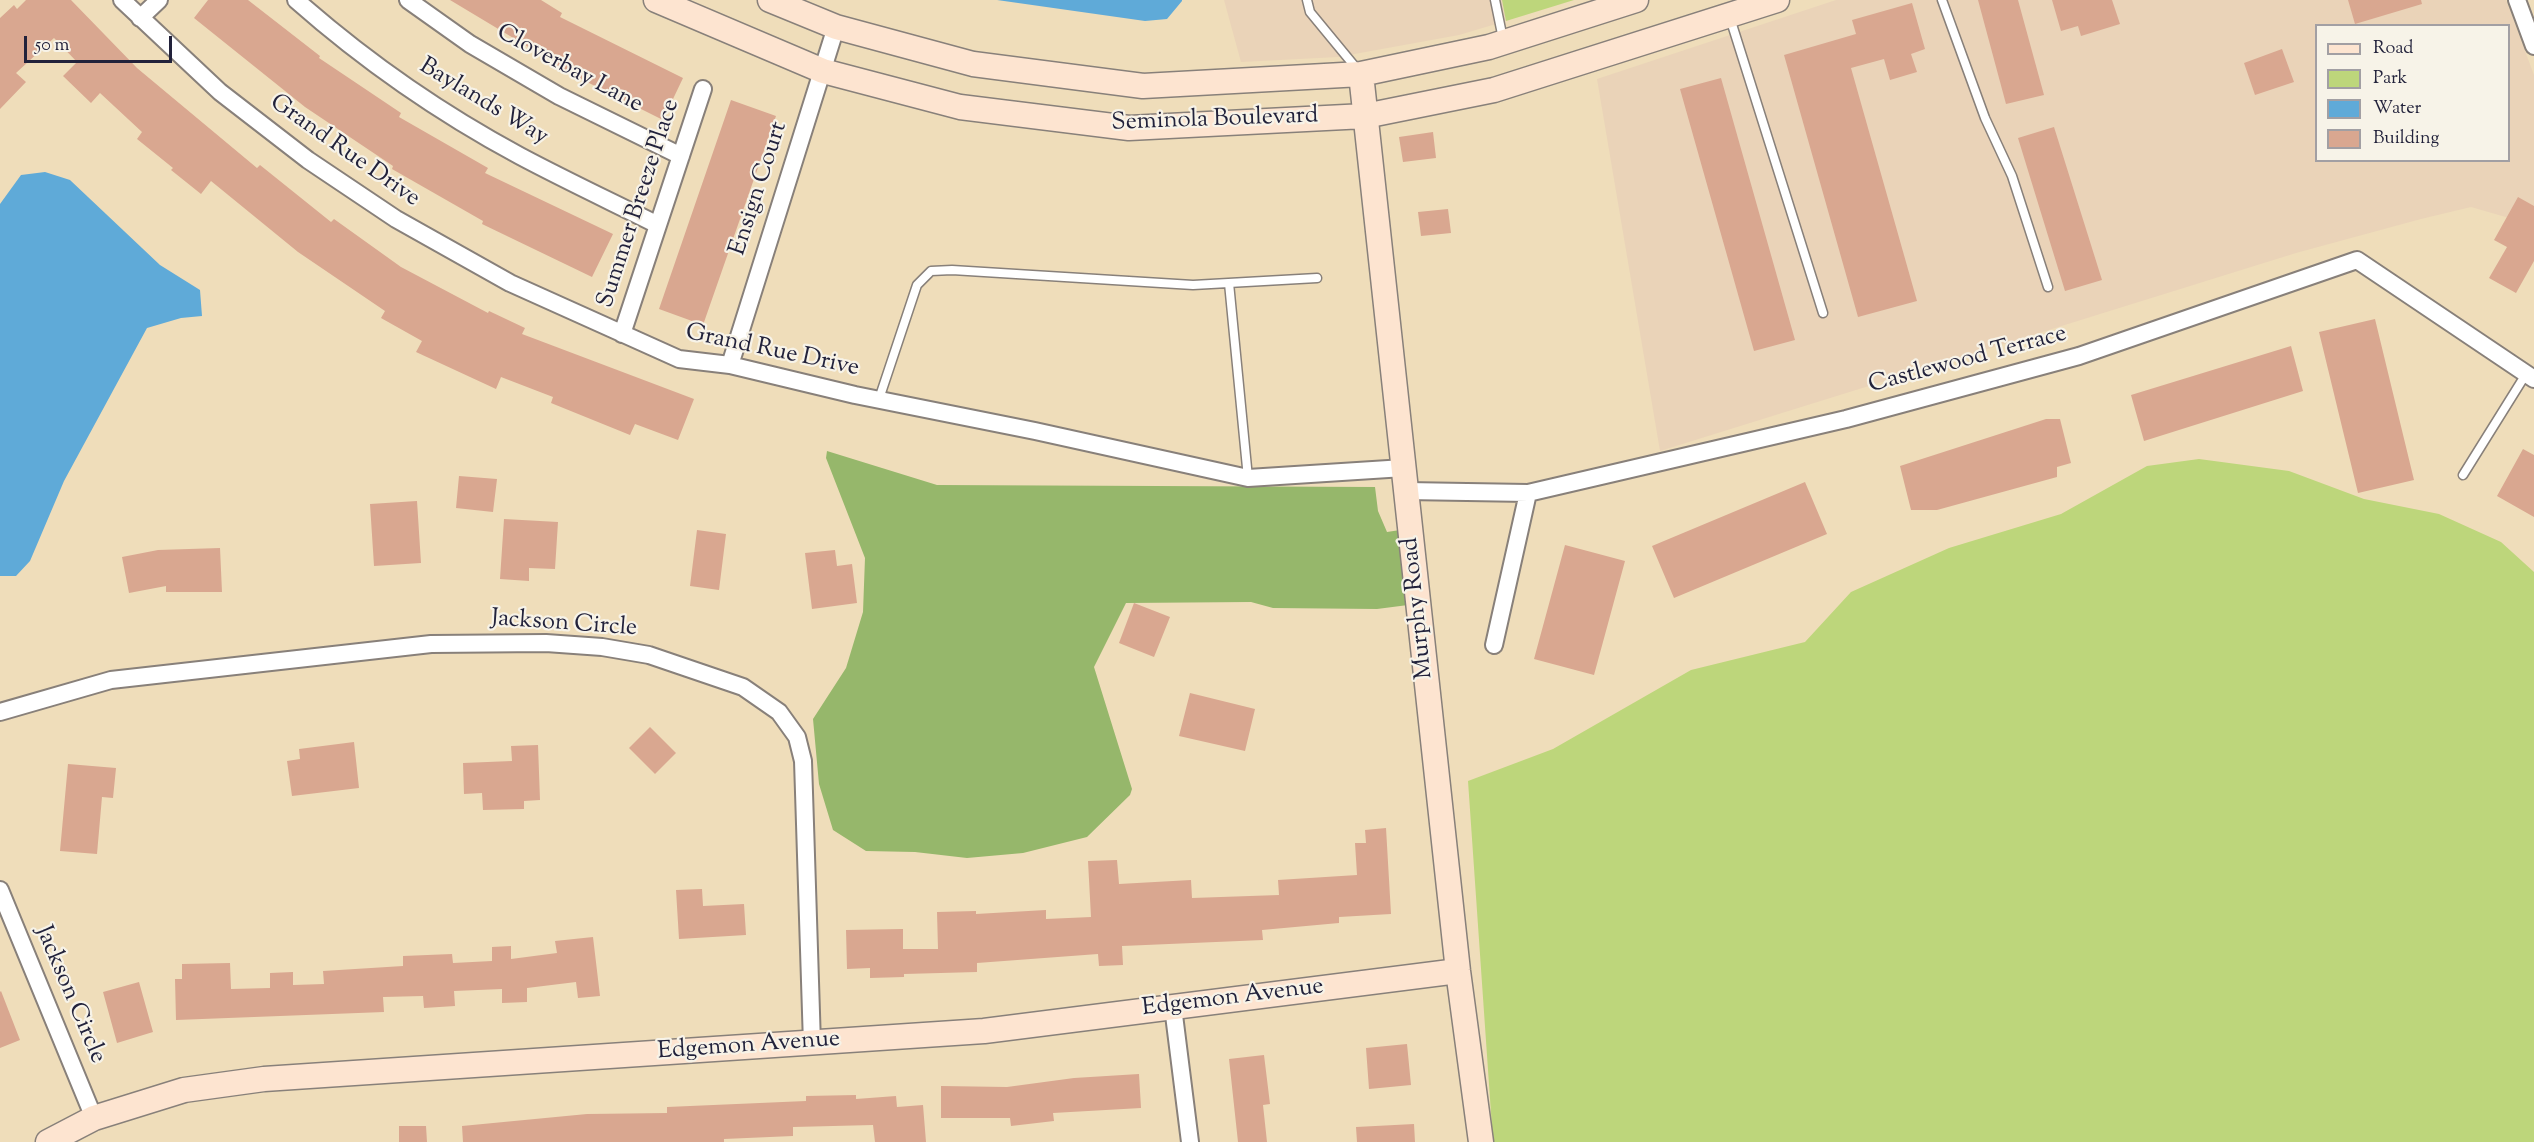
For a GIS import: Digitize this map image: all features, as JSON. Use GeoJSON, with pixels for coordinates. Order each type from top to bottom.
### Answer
{"type":"FeatureCollection","features":[{"type":"Feature","properties":{"kind":"street","name":"Grand Rue Drive"},"geometry":{"type":"LineString","coordinates":[[122,0],[220,92],[308,160],[396,219],[510,283],[679,359],[730,365],[1248,478],[1405,480],[1528,493]]}},
{"type":"Feature","properties":{"kind":"street"},"geometry":{"type":"LineString","coordinates":[[140,18],[159,0]]}},
{"type":"Feature","properties":{"kind":"street","name":"Baylands Way"},"geometry":{"type":"LineString","coordinates":[[296,0],[342,40],[428,100],[518,155],[658,225]]}},
{"type":"Feature","properties":{"kind":"street","name":"Cloverbay Lane"},"geometry":{"type":"LineString","coordinates":[[408,0],[470,44],[559,96],[681,156]]}},
{"type":"Feature","properties":{"kind":"street","name":"Seminola Boulevard"},"geometry":{"type":"LineString","coordinates":[[656,0],[823,71],[960,107],[1129,128],[1365,116],[1494,90],[1777,0]]}},
{"type":"Feature","properties":{"kind":"street","name":"Seminola Boulevard"},"geometry":{"type":"LineString","coordinates":[[770,0],[836,27],[973,64],[1143,86],[1361,74],[1504,43],[1636,0]]}},
{"type":"Feature","properties":{"kind":"street"},"geometry":{"type":"LineString","coordinates":[[2517,0],[2534,46]]}},
{"type":"Feature","properties":{"kind":"street","name":"Ensign Court"},"geometry":{"type":"LineString","coordinates":[[730,365],[836,27]]}},
{"type":"Feature","properties":{"kind":"street","name":"Murphy Road"},"geometry":{"type":"LineString","coordinates":[[1361,74],[1458,971],[1481,1142]]}},
{"type":"Feature","properties":{"kind":"street","name":"Summer Breeze Place"},"geometry":{"type":"LineString","coordinates":[[622,334],[703,89]]}},
{"type":"Feature","properties":{"kind":"street","name":"Castlewood Terrace"},"geometry":{"type":"LineString","coordinates":[[1528,493],[1846,419],[2079,356],[2357,260],[2531,371]]}},
{"type":"Feature","properties":{"kind":"street"},"geometry":{"type":"LineString","coordinates":[[1494,645],[1528,493]]}},
{"type":"Feature","properties":{"kind":"street","name":"Jackson Circle"},"geometry":{"type":"LineString","coordinates":[[0,712],[111,681],[431,644],[546,643],[602,647],[649,655],[744,687],[779,712],[797,737],[803,761],[812,1044]]}},
{"type":"Feature","properties":{"kind":"street","name":"Jackson Circle"},"geometry":{"type":"LineString","coordinates":[[0,890],[94,1118]]}},
{"type":"Feature","properties":{"kind":"street","name":"Edgemon Avenue"},"geometry":{"type":"LineString","coordinates":[[48,1142],[94,1118],[184,1090],[264,1079],[984,1031],[1458,971]]}},
{"type":"Feature","properties":{"kind":"street"},"geometry":{"type":"LineString","coordinates":[[1173,1007],[1190,1142]]}},
{"type":"Feature","properties":{"kind":"lane"},"geometry":{"type":"LineString","coordinates":[[1307,0],[1310,12],[1361,74]]}},
{"type":"Feature","properties":{"kind":"lane"},"geometry":{"type":"LineString","coordinates":[[1495,0],[1504,43]]}},
{"type":"Feature","properties":{"kind":"lane"},"geometry":{"type":"LineString","coordinates":[[1942,0],[1985,118],[2012,176],[2048,286]]}},
{"type":"Feature","properties":{"kind":"lane"},"geometry":{"type":"LineString","coordinates":[[1729,15],[1823,314]]}},
{"type":"Feature","properties":{"kind":"lane"},"geometry":{"type":"LineString","coordinates":[[879,399],[917,285],[931,271],[952,270],[1193,285],[1317,278]]}},
{"type":"Feature","properties":{"kind":"lane"},"geometry":{"type":"LineString","coordinates":[[1229,283],[1248,478]]}},
{"type":"Feature","properties":{"kind":"lane"},"geometry":{"type":"LineString","coordinates":[[2463,475],[2531,371]]}},
{"type":"Feature","properties":{"kind":"shaded area"},"geometry":{"type":"Polygon","coordinates":[[[1224,0],[1502,0],[1506,21],[1459,35],[1338,57],[1241,62],[1224,0]]]}},
{"type":"Feature","properties":{"kind":"shaded area"},"geometry":{"type":"Polygon","coordinates":[[[1836,0],[2506,0],[2534,75],[2534,229],[2523,222],[2471,207],[2421,219],[2296,253],[1660,451],[1597,79],[1836,0]]]}},
{"type":"Feature","properties":{"kind":"green space"},"geometry":{"type":"Polygon","coordinates":[[[1502,0],[1574,0],[1506,21],[1502,0]]]}},
{"type":"Feature","properties":{"kind":"green space"},"geometry":{"type":"Polygon","coordinates":[[[827,451],[937,485],[1375,487],[1378,511],[1387,532],[1400,530],[1408,605],[1377,609],[1273,608],[1251,602],[1126,603],[1094,667],[1132,789],[1130,795],[1087,837],[1023,853],[967,858],[915,852],[866,851],[833,830],[819,784],[813,719],[846,668],[863,612],[865,558],[826,458],[827,451]]]}},
{"type":"Feature","properties":{"kind":"green space"},"geometry":{"type":"Polygon","coordinates":[[[2199,459],[2289,471],[2364,499],[2439,514],[2501,542],[2534,572],[2534,1142],[1493,1142],[1468,781],[1553,749],[1691,670],[1805,642],[1851,592],[1949,548],[2061,514],[2147,466],[2199,459]]]}},
{"type":"Feature","properties":{"kind":"water"},"geometry":{"type":"Polygon","coordinates":[[[997,0],[1182,1],[1167,19],[1145,21],[997,0]]]}},
{"type":"Feature","properties":{"kind":"water"},"geometry":{"type":"Polygon","coordinates":[[[45,172],[70,180],[160,265],[200,290],[202,316],[181,318],[147,328],[64,481],[30,561],[16,576],[0,576],[0,204],[21,175],[45,172]]]}},
{"type":"Feature","properties":{"kind":"building"},"geometry":{"type":"Polygon","coordinates":[[[26,0],[71,0],[137,68],[257,168],[260,165],[331,222],[334,219],[401,267],[488,313],[489,311],[525,328],[522,334],[694,399],[678,440],[635,424],[630,435],[551,403],[553,397],[501,377],[496,389],[416,352],[422,341],[381,318],[385,311],[298,252],[211,181],[201,194],[137,139],[142,132],[100,93],[91,103],[63,76],[77,62],[54,38],[16,73],[26,82],[0,109],[0,18],[14,5],[17,9],[26,0]]]}},
{"type":"Feature","properties":{"kind":"building"},"geometry":{"type":"Polygon","coordinates":[[[208,0],[248,0],[320,56],[319,58],[401,113],[399,117],[488,168],[485,173],[613,234],[592,277],[482,224],[483,221],[392,169],[393,166],[305,107],[194,18],[208,0]]]}},
{"type":"Feature","properties":{"kind":"building"},"geometry":{"type":"Polygon","coordinates":[[[450,0],[541,0],[562,13],[560,17],[683,78],[663,120],[553,65],[555,63],[450,0]]]}},
{"type":"Feature","properties":{"kind":"building"},"geometry":{"type":"Polygon","coordinates":[[[1978,0],[2018,0],[2044,95],[2006,104],[1978,0]]]}},
{"type":"Feature","properties":{"kind":"building"},"geometry":{"type":"Polygon","coordinates":[[[2052,0],[2112,0],[2120,24],[2081,36],[2078,26],[2061,31],[2052,0]]]}},
{"type":"Feature","properties":{"kind":"building"},"geometry":{"type":"Polygon","coordinates":[[[2348,0],[2421,0],[2422,4],[2355,24],[2348,0]]]}},
{"type":"Feature","properties":{"kind":"building"},"geometry":{"type":"Polygon","coordinates":[[[1912,3],[1925,49],[1911,54],[1917,72],[1890,80],[1884,59],[1851,68],[1917,301],[1858,317],[1784,55],[1856,34],[1852,20],[1912,3]]]}},
{"type":"Feature","properties":{"kind":"building"},"geometry":{"type":"Polygon","coordinates":[[[2282,49],[2294,82],[2255,95],[2244,63],[2282,49]]]}},
{"type":"Feature","properties":{"kind":"building"},"geometry":{"type":"Polygon","coordinates":[[[1721,78],[1795,340],[1754,351],[1680,89],[1721,78]]]}},
{"type":"Feature","properties":{"kind":"building"},"geometry":{"type":"Polygon","coordinates":[[[731,100],[776,116],[703,325],[659,309],[731,100]]]}},
{"type":"Feature","properties":{"kind":"building"},"geometry":{"type":"Polygon","coordinates":[[[2054,127],[2102,280],[2065,291],[2018,138],[2054,127]]]}},
{"type":"Feature","properties":{"kind":"building"},"geometry":{"type":"Polygon","coordinates":[[[1433,132],[1436,158],[1403,162],[1399,137],[1433,132]]]}},
{"type":"Feature","properties":{"kind":"building"},"geometry":{"type":"Polygon","coordinates":[[[2518,197],[2534,206],[2534,261],[2516,293],[2489,278],[2507,247],[2494,240],[2518,197]]]}},
{"type":"Feature","properties":{"kind":"building"},"geometry":{"type":"Polygon","coordinates":[[[1448,209],[1451,233],[1421,236],[1418,212],[1448,209]]]}},
{"type":"Feature","properties":{"kind":"building"},"geometry":{"type":"Polygon","coordinates":[[[2375,319],[2414,480],[2358,493],[2319,332],[2375,319]]]}},
{"type":"Feature","properties":{"kind":"building"},"geometry":{"type":"Polygon","coordinates":[[[2291,346],[2303,391],[2144,441],[2131,395],[2291,346]]]}},
{"type":"Feature","properties":{"kind":"building"},"geometry":{"type":"Polygon","coordinates":[[[2046,419],[2060,419],[2071,463],[2057,467],[2057,477],[1937,510],[1911,510],[1900,466],[2046,419]]]}},
{"type":"Feature","properties":{"kind":"building"},"geometry":{"type":"Polygon","coordinates":[[[2523,449],[2534,455],[2534,517],[2497,496],[2523,449]]]}},
{"type":"Feature","properties":{"kind":"building"},"geometry":{"type":"Polygon","coordinates":[[[459,476],[497,479],[493,512],[456,508],[459,476]]]}},
{"type":"Feature","properties":{"kind":"building"},"geometry":{"type":"Polygon","coordinates":[[[1805,482],[1827,534],[1674,598],[1652,546],[1805,482]]]}},
{"type":"Feature","properties":{"kind":"building"},"geometry":{"type":"Polygon","coordinates":[[[417,501],[421,563],[374,566],[370,504],[417,501]]]}},
{"type":"Feature","properties":{"kind":"building"},"geometry":{"type":"Polygon","coordinates":[[[504,519],[558,522],[555,569],[529,568],[529,581],[500,579],[504,519]]]}},
{"type":"Feature","properties":{"kind":"building"},"geometry":{"type":"Polygon","coordinates":[[[697,530],[726,534],[719,590],[690,586],[697,530]]]}},
{"type":"Feature","properties":{"kind":"building"},"geometry":{"type":"Polygon","coordinates":[[[1565,545],[1625,561],[1594,675],[1534,659],[1565,545]]]}},
{"type":"Feature","properties":{"kind":"building"},"geometry":{"type":"Polygon","coordinates":[[[220,548],[222,592],[166,592],[166,586],[129,593],[122,557],[158,550],[220,548]]]}},
{"type":"Feature","properties":{"kind":"building"},"geometry":{"type":"Polygon","coordinates":[[[835,550],[837,566],[852,564],[857,603],[812,609],[805,553],[835,550]]]}},
{"type":"Feature","properties":{"kind":"building"},"geometry":{"type":"Polygon","coordinates":[[[1134,603],[1170,617],[1154,657],[1119,643],[1134,603]]]}},
{"type":"Feature","properties":{"kind":"building"},"geometry":{"type":"Polygon","coordinates":[[[1190,693],[1255,709],[1245,751],[1179,736],[1190,693]]]}},
{"type":"Feature","properties":{"kind":"building"},"geometry":{"type":"Polygon","coordinates":[[[650,727],[676,753],[655,774],[629,748],[650,727]]]}},
{"type":"Feature","properties":{"kind":"building"},"geometry":{"type":"Polygon","coordinates":[[[354,742],[359,788],[292,796],[287,761],[300,759],[299,749],[354,742]]]}},
{"type":"Feature","properties":{"kind":"building"},"geometry":{"type":"Polygon","coordinates":[[[538,745],[540,800],[524,801],[524,809],[483,810],[482,793],[464,794],[463,763],[512,761],[511,746],[538,745]]]}},
{"type":"Feature","properties":{"kind":"building"},"geometry":{"type":"Polygon","coordinates":[[[68,764],[116,768],[113,798],[102,797],[97,854],[60,851],[68,764]]]}},
{"type":"Feature","properties":{"kind":"building"},"geometry":{"type":"Polygon","coordinates":[[[1386,828],[1391,914],[1339,917],[1339,923],[1262,930],[1263,940],[1122,946],[1123,965],[1099,966],[1098,954],[977,963],[977,972],[904,974],[904,977],[870,978],[870,968],[847,969],[846,930],[903,929],[903,949],[938,949],[937,912],[976,911],[976,914],[1046,910],[1046,919],[1091,917],[1088,861],[1117,860],[1119,884],[1191,880],[1192,898],[1279,895],[1278,880],[1357,875],[1355,843],[1366,843],[1365,830],[1386,828]]]}},
{"type":"Feature","properties":{"kind":"building"},"geometry":{"type":"Polygon","coordinates":[[[702,889],[703,906],[744,904],[746,935],[679,939],[676,890],[702,889]]]}},
{"type":"Feature","properties":{"kind":"building"},"geometry":{"type":"Polygon","coordinates":[[[593,937],[600,996],[578,998],[576,982],[527,988],[527,1002],[502,1003],[502,989],[454,991],[455,1006],[424,1008],[423,996],[383,997],[384,1012],[176,1020],[175,979],[182,979],[182,964],[230,963],[231,989],[270,988],[270,973],[293,972],[293,985],[324,984],[323,971],[403,966],[403,956],[452,954],[453,963],[492,961],[492,947],[511,946],[511,959],[557,953],[555,941],[593,937]]]}},
{"type":"Feature","properties":{"kind":"building"},"geometry":{"type":"Polygon","coordinates":[[[139,982],[153,1032],[117,1043],[103,992],[139,982]]]}},
{"type":"Feature","properties":{"kind":"building"},"geometry":{"type":"Polygon","coordinates":[[[0,992],[20,1040],[0,1048],[0,992]]]}},
{"type":"Feature","properties":{"kind":"building"},"geometry":{"type":"Polygon","coordinates":[[[1407,1044],[1411,1085],[1369,1089],[1366,1048],[1407,1044]]]}},
{"type":"Feature","properties":{"kind":"building"},"geometry":{"type":"Polygon","coordinates":[[[1264,1055],[1270,1104],[1263,1105],[1267,1142],[1238,1142],[1229,1059],[1264,1055]]]}},
{"type":"Feature","properties":{"kind":"building"},"geometry":{"type":"Polygon","coordinates":[[[1139,1074],[1141,1108],[1053,1113],[1054,1121],[1011,1126],[1010,1118],[941,1118],[941,1086],[1007,1087],[1074,1078],[1139,1074]]]}},
{"type":"Feature","properties":{"kind":"building"},"geometry":{"type":"Polygon","coordinates":[[[856,1095],[856,1099],[896,1096],[897,1107],[923,1105],[926,1142],[875,1142],[873,1125],[793,1127],[793,1136],[724,1139],[724,1142],[463,1142],[462,1126],[587,1114],[667,1113],[667,1107],[806,1101],[806,1096],[856,1095]]]}},
{"type":"Feature","properties":{"kind":"building"},"geometry":{"type":"Polygon","coordinates":[[[1414,1124],[1415,1142],[1357,1142],[1356,1127],[1414,1124]]]}},
{"type":"Feature","properties":{"kind":"building"},"geometry":{"type":"Polygon","coordinates":[[[399,1126],[426,1126],[427,1142],[399,1142],[399,1126]]]}}]}
